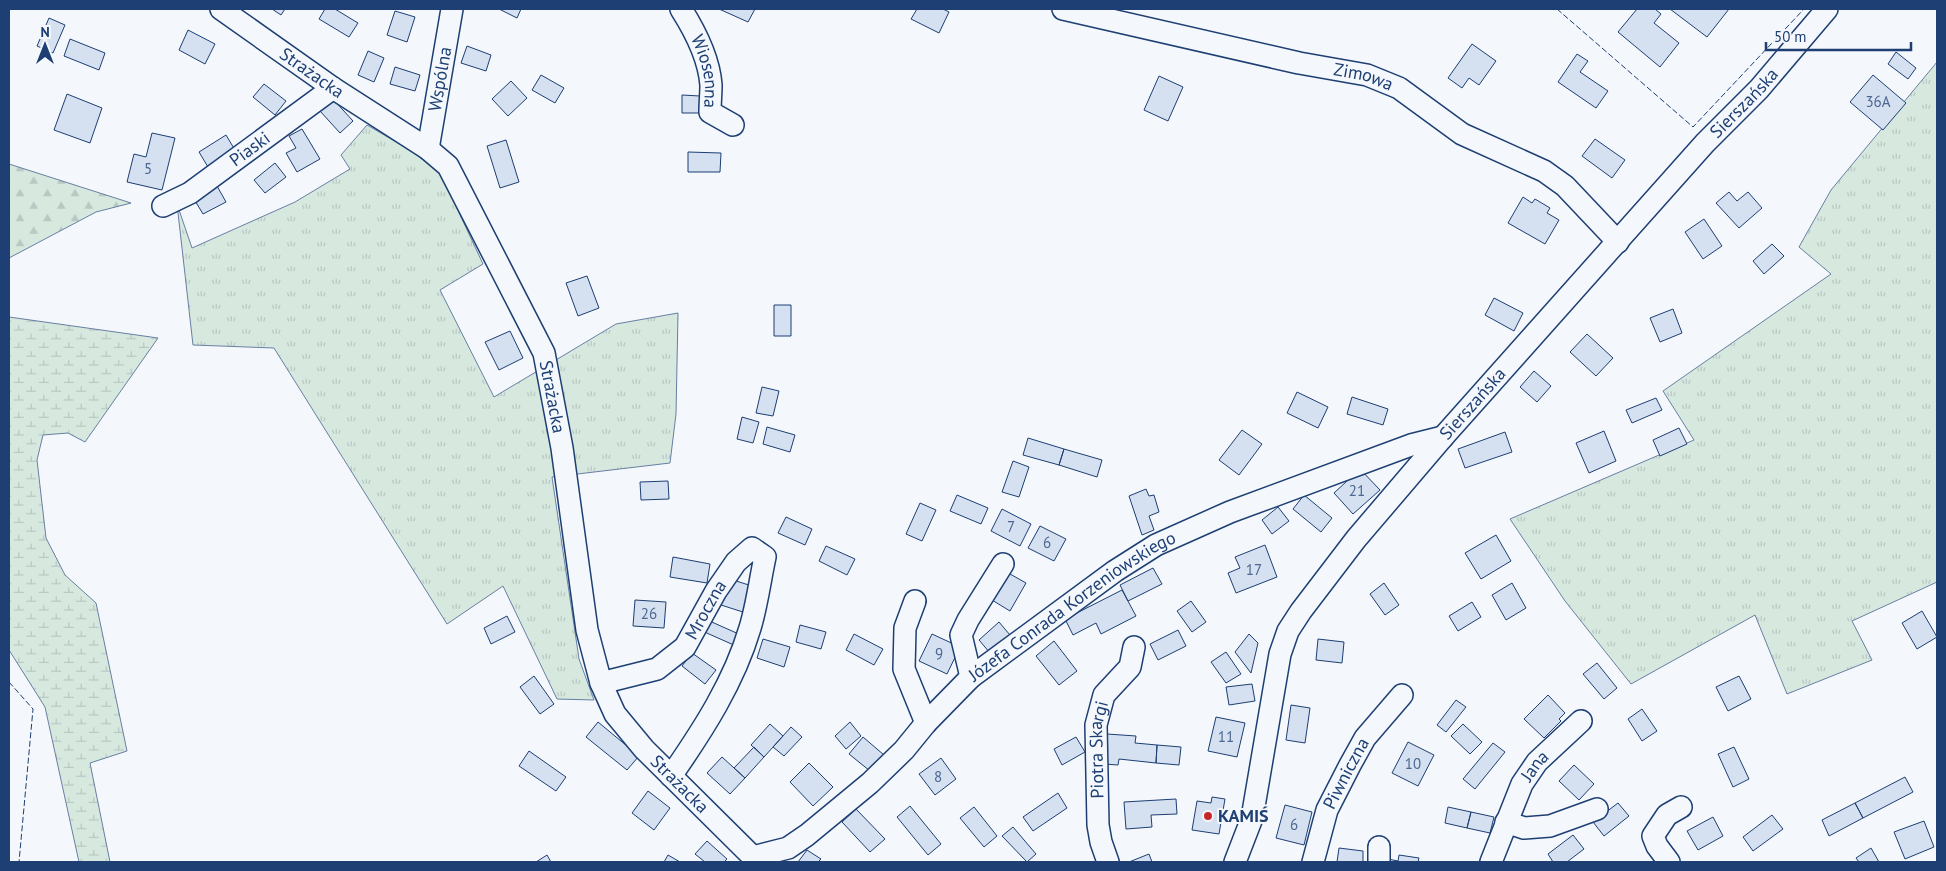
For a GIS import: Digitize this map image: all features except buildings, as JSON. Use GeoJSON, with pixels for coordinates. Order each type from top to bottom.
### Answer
{"type":"FeatureCollection","features":[{"type":"Feature","properties":{"kind":"street","name":"Strażacka"},"geometry":{"type":"LineString","coordinates":[[222,9],[333,88],[428,149],[448,166],[544,353],[562,448],[587,630],[601,683],[615,714],[644,749],[755,860]]}},
{"type":"Feature","properties":{"kind":"street","name":"Wspólna"},"geometry":{"type":"LineString","coordinates":[[428,149],[452,9]]}},
{"type":"Feature","properties":{"kind":"street","name":"Wiosenna"},"geometry":{"type":"LineString","coordinates":[[681,9],[691,24],[707,65],[711,85],[710,112],[733,125]]}},
{"type":"Feature","properties":{"kind":"street","name":"Zimowa"},"geometry":{"type":"LineString","coordinates":[[1062,9],[1299,63],[1367,75],[1399,88],[1462,134],[1544,171],[1570,191],[1618,242]]}},
{"type":"Feature","properties":{"kind":"street","name":"Sierszańska"},"geometry":{"type":"LineString","coordinates":[[1235,862],[1252,818],[1272,691],[1280,654],[1288,630],[1301,610],[1356,539],[1443,437],[1705,143],[1759,89],[1827,9]]}},
{"type":"Feature","properties":{"kind":"street","name":"Piaski"},"geometry":{"type":"LineString","coordinates":[[163,206],[190,192],[333,88]]}},
{"type":"Feature","properties":{"kind":"street","name":"Józefa Conrada Korzeniowskiego"},"geometry":{"type":"LineString","coordinates":[[755,860],[788,848],[807,835],[870,783],[904,750],[926,723],[971,677],[1115,571],[1156,545],[1230,512],[1292,491],[1394,451],[1443,437]]}},
{"type":"Feature","properties":{"kind":"street","name":"Mroczna"},"geometry":{"type":"LineString","coordinates":[[601,683],[656,669],[684,647],[716,590],[736,562],[752,548],[765,557],[750,628],[734,674],[694,743],[671,776]]}},
{"type":"Feature","properties":{"kind":"street"},"geometry":{"type":"LineString","coordinates":[[971,677],[962,635],[968,620],[1003,564]]}},
{"type":"Feature","properties":{"kind":"street"},"geometry":{"type":"LineString","coordinates":[[915,601],[905,628],[904,669],[926,723]]}},
{"type":"Feature","properties":{"kind":"street","name":"Piotra Skargi"},"geometry":{"type":"LineString","coordinates":[[1108,862],[1101,842],[1098,825],[1096,725],[1104,696],[1130,667],[1134,647]]}},
{"type":"Feature","properties":{"kind":"street","name":"Piwniczna"},"geometry":{"type":"LineString","coordinates":[[1313,862],[1327,810],[1350,765],[1365,738],[1402,696]]}},
{"type":"Feature","properties":{"kind":"street","name":"Jana"},"geometry":{"type":"LineString","coordinates":[[1491,862],[1522,784],[1537,762],[1581,721]]}},
{"type":"Feature","properties":{"kind":"street"},"geometry":{"type":"LineString","coordinates":[[1669,862],[1657,846],[1653,836],[1667,815],[1681,807]]}},
{"type":"Feature","properties":{"kind":"street"},"geometry":{"type":"LineString","coordinates":[[1506,822],[1524,828],[1550,826],[1596,809]]}},
{"type":"Feature","properties":{"kind":"green space"},"geometry":{"type":"Polygon","coordinates":[[[1937,62],[1937,582],[1852,621],[1872,660],[1787,694],[1755,615],[1631,684],[1565,601],[1510,519],[1694,440],[1663,391],[1831,274],[1799,247],[1831,190],[1937,62]]]}},
{"type":"Feature","properties":{"kind":"green space"},"geometry":{"type":"Polygon","coordinates":[[[367,125],[424,158],[441,174],[483,264],[440,290],[494,397],[616,324],[678,313],[676,414],[670,463],[552,477],[579,659],[594,700],[557,699],[503,586],[447,624],[274,348],[193,345],[177,204],[192,248],[295,202],[350,169],[341,155],[367,125]]]}},
{"type":"Feature","properties":{"kind":"green space"},"geometry":{"type":"Polygon","coordinates":[[[9,164],[131,203],[96,212],[9,258],[9,164]]]}},
{"type":"Feature","properties":{"kind":"green space"},"geometry":{"type":"Polygon","coordinates":[[[9,317],[158,338],[85,442],[68,433],[43,435],[37,460],[46,538],[65,575],[96,603],[127,751],[90,763],[110,862],[79,862],[45,707],[9,650],[9,317]]]}},
{"type":"Feature","properties":{"kind":"fence"},"geometry":{"type":"LineString","coordinates":[[1557,9],[1693,127],[1804,9]]}},
{"type":"Feature","properties":{"kind":"fence"},"geometry":{"type":"LineString","coordinates":[[9,682],[33,709],[19,862]]}},
{"type":"Feature","properties":{"kind":"place","name":"KAMIŚ"},"geometry":{"type":"Point","coordinates":[1208,816]}}]}
